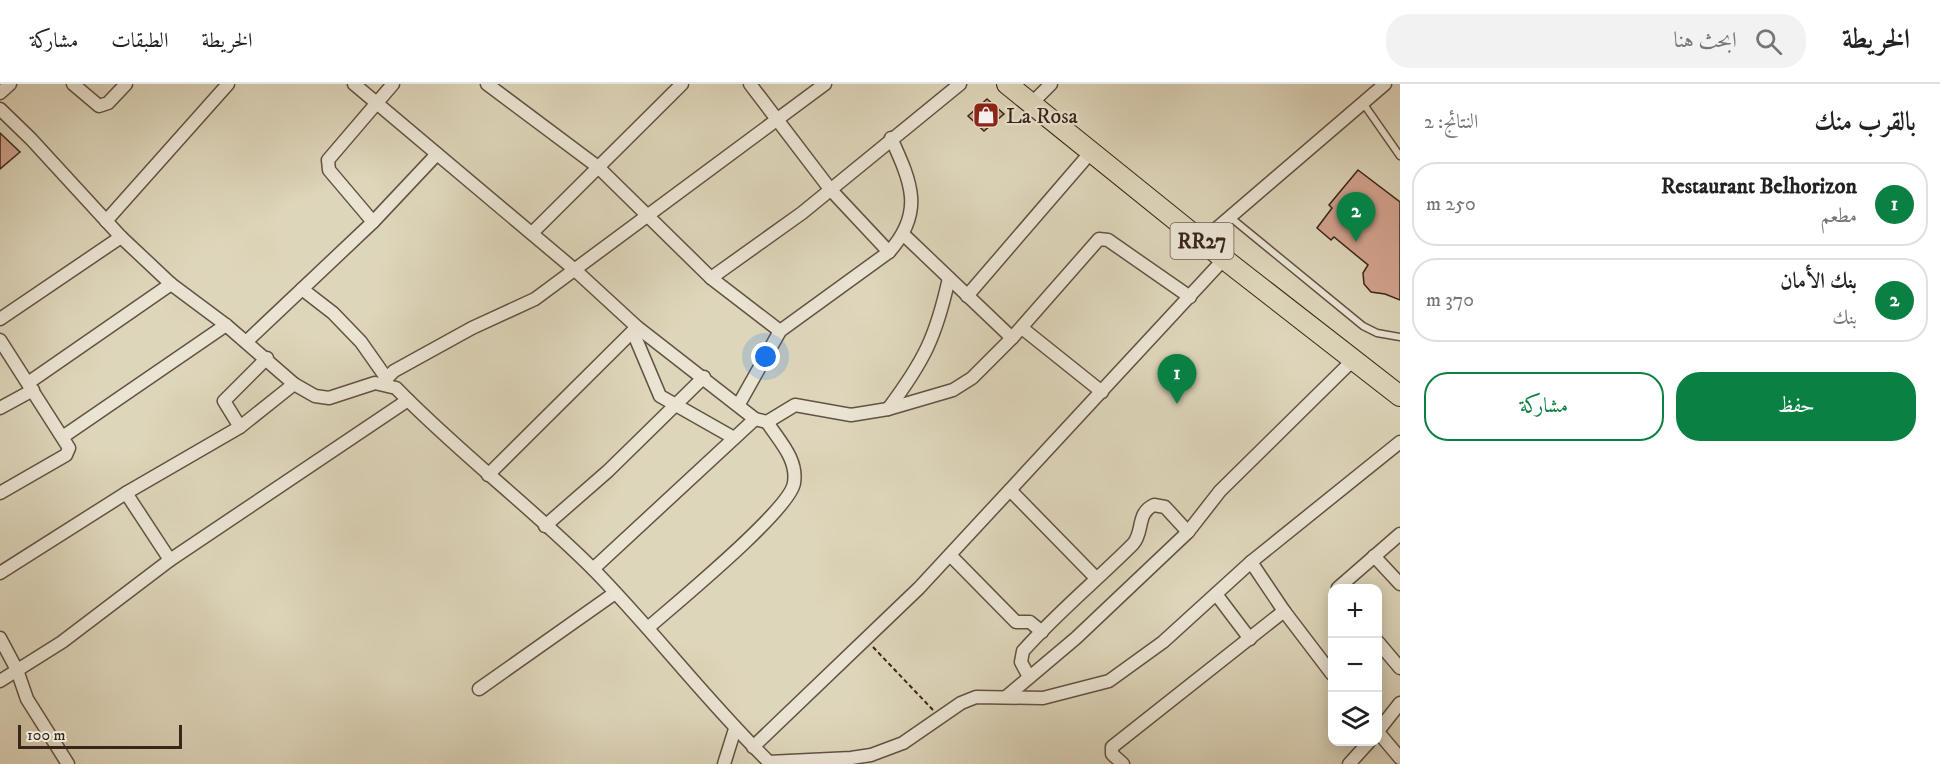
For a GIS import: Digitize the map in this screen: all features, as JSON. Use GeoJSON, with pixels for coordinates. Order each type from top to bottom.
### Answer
{"type":"FeatureCollection","features":[{"type":"Feature","properties":{"kind":"highway","name":"RR27"},"geometry":{"type":"LineString","coordinates":[[1007,84],[1224,259],[1399,394]]}},
{"type":"Feature","properties":{"kind":"street"},"geometry":{"type":"LineString","coordinates":[[0,93],[10,84]]}},
{"type":"Feature","properties":{"kind":"street"},"geometry":{"type":"LineString","coordinates":[[73,84],[99,106],[108,103],[126,84]]}},
{"type":"Feature","properties":{"kind":"street"},"geometry":{"type":"LineString","coordinates":[[106,221],[228,84]]}},
{"type":"Feature","properties":{"kind":"street"},"geometry":{"type":"LineString","coordinates":[[354,84],[575,270],[635,330],[704,377],[761,421],[794,466],[794,485],[789,496],[760,527],[649,627]]}},
{"type":"Feature","properties":{"kind":"street"},"geometry":{"type":"LineString","coordinates":[[373,222],[329,170],[328,162],[393,84]]}},
{"type":"Feature","properties":{"kind":"street"},"geometry":{"type":"LineString","coordinates":[[487,84],[598,167],[711,279],[780,331]]}},
{"type":"Feature","properties":{"kind":"street"},"geometry":{"type":"LineString","coordinates":[[532,233],[682,84]]}},
{"type":"Feature","properties":{"kind":"street"},"geometry":{"type":"LineString","coordinates":[[750,84],[830,189],[890,252]]}},
{"type":"Feature","properties":{"kind":"street"},"geometry":{"type":"LineString","coordinates":[[0,109],[31,139],[121,237],[171,285],[226,325],[267,358],[294,384],[315,396],[328,398],[384,381],[394,371],[472,328],[536,299],[825,84]]}},
{"type":"Feature","properties":{"kind":"street"},"geometry":{"type":"LineString","coordinates":[[711,279],[802,213],[891,138],[960,84]]}},
{"type":"Feature","properties":{"kind":"street"},"geometry":{"type":"LineString","coordinates":[[1032,104],[1051,84]]}},
{"type":"Feature","properties":{"kind":"street"},"geometry":{"type":"LineString","coordinates":[[1202,241],[1385,84]]}},
{"type":"Feature","properties":{"kind":"street"},"geometry":{"type":"LineString","coordinates":[[739,404],[780,331],[890,252],[904,235],[911,215],[911,186],[891,138]]}},
{"type":"Feature","properties":{"kind":"street"},"geometry":{"type":"LineString","coordinates":[[967,296],[1091,152]]}},
{"type":"Feature","properties":{"kind":"street"},"geometry":{"type":"LineString","coordinates":[[246,342],[373,222],[437,154]]}},
{"type":"Feature","properties":{"kind":"street"},"geometry":{"type":"LineString","coordinates":[[904,235],[1012,338]]}},
{"type":"Feature","properties":{"kind":"street"},"geometry":{"type":"LineString","coordinates":[[0,319],[121,237]]}},
{"type":"Feature","properties":{"kind":"street"},"geometry":{"type":"LineString","coordinates":[[593,569],[734,438],[761,421],[795,405],[851,415],[888,409],[953,390],[972,378],[1022,328],[1099,239],[1108,240],[1190,297]]}},
{"type":"Feature","properties":{"kind":"street"},"geometry":{"type":"LineString","coordinates":[[753,747],[867,640],[950,555],[1224,259]]}},
{"type":"Feature","properties":{"kind":"street"},"geometry":{"type":"LineString","coordinates":[[888,409],[923,359],[935,332],[949,278]]}},
{"type":"Feature","properties":{"kind":"street"},"geometry":{"type":"LineString","coordinates":[[0,408],[171,285]]}},
{"type":"Feature","properties":{"kind":"street"},"geometry":{"type":"LineString","coordinates":[[302,289],[333,313],[354,334],[384,381],[396,388],[488,475],[593,569],[649,627],[735,729],[770,763],[871,754],[903,742],[961,703],[976,697],[1043,698],[1109,681],[1163,642],[1251,561],[1400,442]]}},
{"type":"Feature","properties":{"kind":"street"},"geometry":{"type":"LineString","coordinates":[[64,436],[226,325]]}},
{"type":"Feature","properties":{"kind":"street"},"geometry":{"type":"LineString","coordinates":[[1022,328],[1102,392]]}},
{"type":"Feature","properties":{"kind":"street"},"geometry":{"type":"LineString","coordinates":[[635,330],[657,392],[675,407],[734,438]]}},
{"type":"Feature","properties":{"kind":"street"},"geometry":{"type":"LineString","coordinates":[[488,475],[635,330]]}},
{"type":"Feature","properties":{"kind":"street"},"geometry":{"type":"LineString","coordinates":[[0,340],[64,436],[69,448],[66,455],[0,494]]}},
{"type":"Feature","properties":{"kind":"street"},"geometry":{"type":"LineString","coordinates":[[240,427],[224,401],[267,358]]}},
{"type":"Feature","properties":{"kind":"street"},"geometry":{"type":"LineString","coordinates":[[1006,696],[1076,638],[1188,532],[1220,491],[1353,360]]}},
{"type":"Feature","properties":{"kind":"street"},"geometry":{"type":"LineString","coordinates":[[545,526],[675,407],[704,377]]}},
{"type":"Feature","properties":{"kind":"street"},"geometry":{"type":"LineString","coordinates":[[0,573],[126,494],[240,427],[294,384]]}},
{"type":"Feature","properties":{"kind":"street"},"geometry":{"type":"LineString","coordinates":[[0,681],[62,642],[170,560],[408,400]]}},
{"type":"Feature","properties":{"kind":"street"},"geometry":{"type":"LineString","coordinates":[[1010,490],[1096,578]]}},
{"type":"Feature","properties":{"kind":"street"},"geometry":{"type":"LineString","coordinates":[[126,494],[170,560]]}},
{"type":"Feature","properties":{"kind":"street"},"geometry":{"type":"LineString","coordinates":[[1029,677],[1023,669],[1021,657],[1023,651],[1134,542],[1142,515],[1150,506],[1158,504],[1165,507],[1188,532]]}},
{"type":"Feature","properties":{"kind":"street"},"geometry":{"type":"LineString","coordinates":[[1342,584],[1400,534]]}},
{"type":"Feature","properties":{"kind":"street"},"geometry":{"type":"LineString","coordinates":[[950,555],[1016,622],[1030,622],[1042,632]]}},
{"type":"Feature","properties":{"kind":"street"},"geometry":{"type":"LineString","coordinates":[[1374,556],[1400,584]]}},
{"type":"Feature","properties":{"kind":"street"},"geometry":{"type":"LineString","coordinates":[[1251,561],[1284,611],[1328,669]]}},
{"type":"Feature","properties":{"kind":"street"},"geometry":{"type":"LineString","coordinates":[[480,689],[615,593]]}},
{"type":"Feature","properties":{"kind":"street"},"geometry":{"type":"LineString","coordinates":[[1216,594],[1250,639]]}},
{"type":"Feature","properties":{"kind":"street"},"geometry":{"type":"LineString","coordinates":[[1123,764],[1112,754],[1112,747],[1284,611]]}},
{"type":"Feature","properties":{"kind":"street"},"geometry":{"type":"LineString","coordinates":[[0,638],[17,670],[27,699],[68,764]]}},
{"type":"Feature","properties":{"kind":"street"},"geometry":{"type":"LineString","coordinates":[[1382,648],[1400,668]]}},
{"type":"Feature","properties":{"kind":"street"},"geometry":{"type":"LineString","coordinates":[[1382,724],[1400,703]]}},
{"type":"Feature","properties":{"kind":"street"},"geometry":{"type":"LineString","coordinates":[[724,764],[735,729]]}},
{"type":"Feature","properties":{"kind":"street"},"geometry":{"type":"LineString","coordinates":[[1382,734],[1400,758]]}},
{"type":"Feature","properties":{"kind":"street"},"geometry":{"type":"LineString","coordinates":[[1349,764],[1365,746]]}},
{"type":"Feature","properties":{"kind":"lane"},"geometry":{"type":"LineString","coordinates":[[1363,103],[1400,156]]}},
{"type":"Feature","properties":{"kind":"lane"},"geometry":{"type":"LineString","coordinates":[[1230,217],[1363,326],[1377,333],[1400,337]]}},
{"type":"Feature","properties":{"kind":"path"},"geometry":{"type":"LineString","coordinates":[[867,640],[939,717]]}},
{"type":"Feature","properties":{"kind":"building","name":"La Rosa"},"geometry":{"type":"Polygon","coordinates":[[[987,99],[1004,114],[984,131],[968,116],[987,99]]]}},
{"type":"Feature","properties":{"kind":"building"},"geometry":{"type":"Polygon","coordinates":[[[0,133],[20,152],[0,169],[0,133]]]}},
{"type":"Feature","properties":{"kind":"building"},"geometry":{"type":"Polygon","coordinates":[[[1358,170],[1400,202],[1400,300],[1371,292],[1364,284],[1363,273],[1368,265],[1334,237],[1331,240],[1317,228],[1332,208],[1329,205],[1358,170]]]}},
{"type":"Feature","properties":{"kind":"place","name":"La Rosa"},"geometry":{"type":"Point","coordinates":[986,115]}},
{"type":"Feature","properties":{"kind":"place","name":"بنك الأمان"},"geometry":{"type":"Point","coordinates":[1356,242]}},
{"type":"Feature","properties":{"kind":"place","name":"Restaurant Belhorizon"},"geometry":{"type":"Point","coordinates":[1177,404]}}]}
